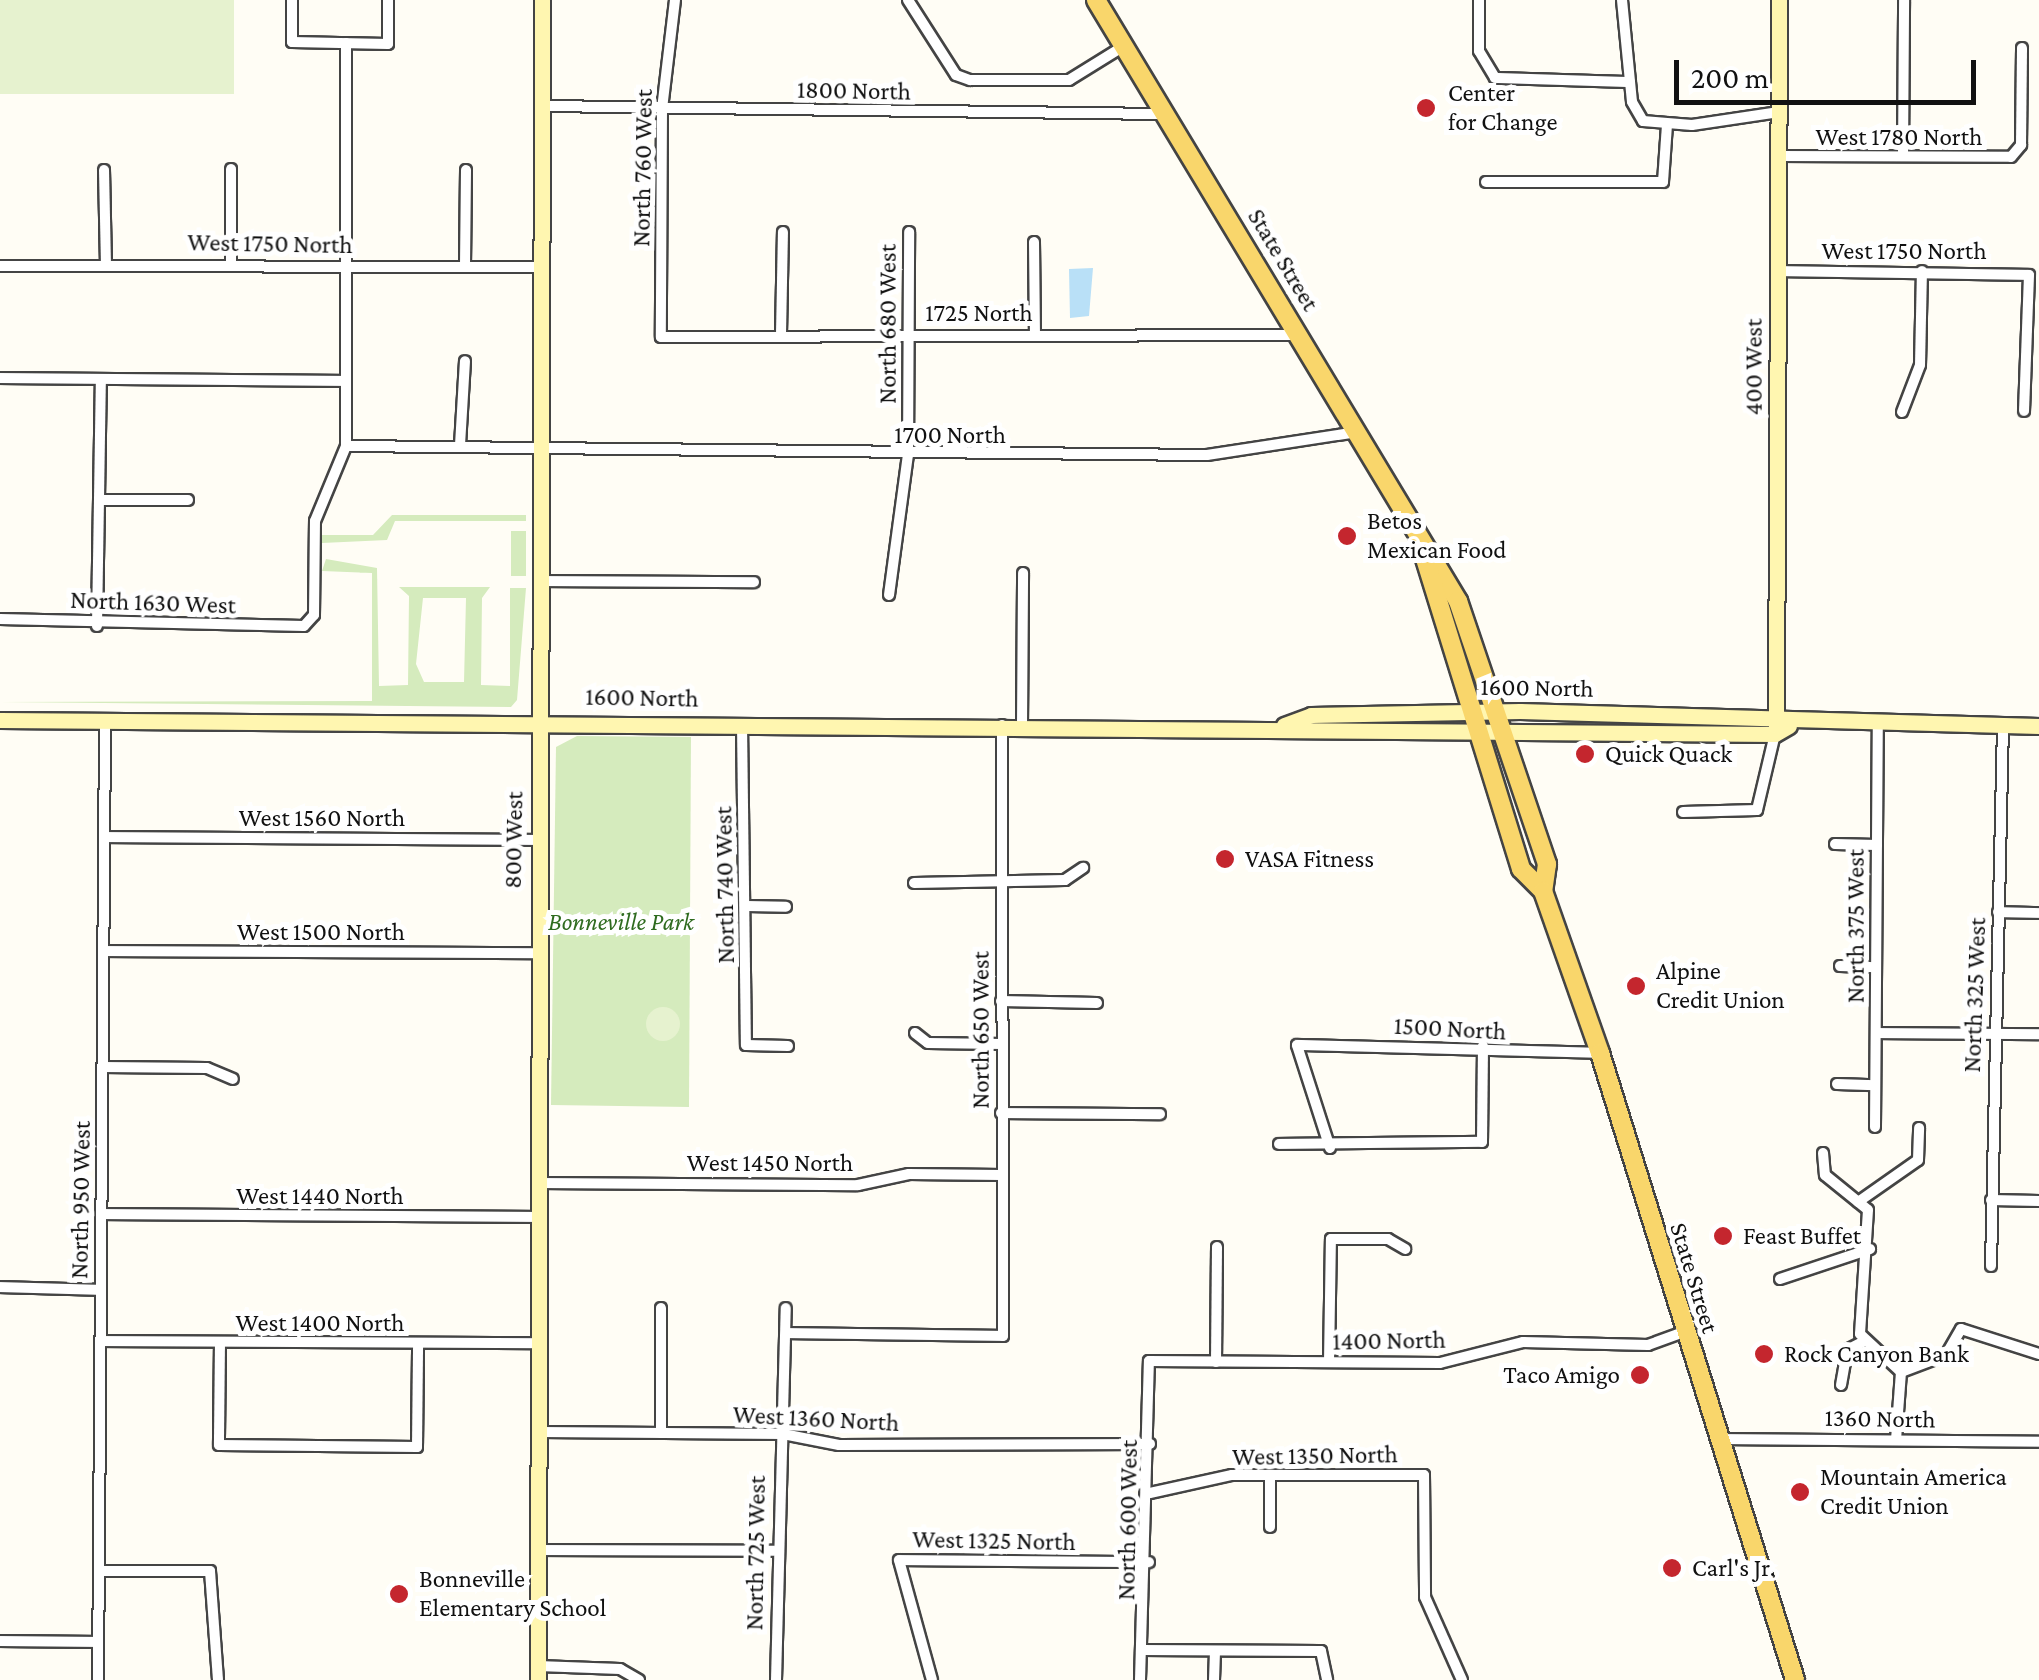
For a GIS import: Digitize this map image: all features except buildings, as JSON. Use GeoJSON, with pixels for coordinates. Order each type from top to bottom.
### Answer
{"type":"FeatureCollection","features":[{"type":"Feature","properties":{"kind":"main road","name":"State Street"},"geometry":{"type":"LineString","coordinates":[[1096,0],[1358,432],[1422,550],[1458,601],[1547,864],[1543,891]]}},
{"type":"Feature","properties":{"kind":"main road","name":"State Street"},"geometry":{"type":"LineString","coordinates":[[1422,550],[1521,868],[1543,891],[1600,1053],[1795,1680]]}},
{"type":"Feature","properties":{"kind":"street"},"geometry":{"type":"LineString","coordinates":[[292,0],[292,42],[388,44],[388,0]]}},
{"type":"Feature","properties":{"kind":"street","name":"800 West"},"geometry":{"type":"LineString","coordinates":[[538,1673],[542,0]]}},
{"type":"Feature","properties":{"kind":"street","name":"North 760 West"},"geometry":{"type":"LineString","coordinates":[[660,337],[662,109],[675,0]]}},
{"type":"Feature","properties":{"kind":"street"},"geometry":{"type":"LineString","coordinates":[[908,0],[962,79],[1069,80],[1124,46]]}},
{"type":"Feature","properties":{"kind":"street"},"geometry":{"type":"LineString","coordinates":[[1479,0],[1479,51],[1496,78],[1630,82]]}},
{"type":"Feature","properties":{"kind":"street"},"geometry":{"type":"LineString","coordinates":[[1622,0],[1637,115],[1668,126],[1778,112]]}},
{"type":"Feature","properties":{"kind":"street","name":"400 West"},"geometry":{"type":"LineString","coordinates":[[1779,0],[1780,726]]}},
{"type":"Feature","properties":{"kind":"street"},"geometry":{"type":"LineString","coordinates":[[1903,156],[1904,0]]}},
{"type":"Feature","properties":{"kind":"street"},"geometry":{"type":"LineString","coordinates":[[346,43],[346,446]]}},
{"type":"Feature","properties":{"kind":"street","name":"West 1780 North"},"geometry":{"type":"LineString","coordinates":[[1779,156],[2018,152],[2022,48]]}},
{"type":"Feature","properties":{"kind":"street","name":"1800 North"},"geometry":{"type":"LineString","coordinates":[[542,106],[1166,114]]}},
{"type":"Feature","properties":{"kind":"street"},"geometry":{"type":"LineString","coordinates":[[1486,182],[1658,184],[1668,175],[1668,126]]}},
{"type":"Feature","properties":{"kind":"street"},"geometry":{"type":"LineString","coordinates":[[230,169],[231,264]]}},
{"type":"Feature","properties":{"kind":"street"},"geometry":{"type":"LineString","coordinates":[[104,170],[106,262]]}},
{"type":"Feature","properties":{"kind":"street"},"geometry":{"type":"LineString","coordinates":[[465,266],[466,170]]}},
{"type":"Feature","properties":{"kind":"street"},"geometry":{"type":"LineString","coordinates":[[781,334],[783,232]]}},
{"type":"Feature","properties":{"kind":"street","name":"North 680 West"},"geometry":{"type":"LineString","coordinates":[[889,595],[908,455],[905,333],[909,232]]}},
{"type":"Feature","properties":{"kind":"street"},"geometry":{"type":"LineString","coordinates":[[1034,242],[1035,333]]}},
{"type":"Feature","properties":{"kind":"street","name":"West 1750 North"},"geometry":{"type":"LineString","coordinates":[[0,266],[106,262],[540,267]]}},
{"type":"Feature","properties":{"kind":"street","name":"West 1750 North"},"geometry":{"type":"LineString","coordinates":[[1779,271],[2029,275],[2024,411]]}},
{"type":"Feature","properties":{"kind":"street"},"geometry":{"type":"LineString","coordinates":[[1902,412],[1919,369],[1922,271]]}},
{"type":"Feature","properties":{"kind":"street","name":"1725 North"},"geometry":{"type":"LineString","coordinates":[[660,337],[1298,334]]}},
{"type":"Feature","properties":{"kind":"street"},"geometry":{"type":"LineString","coordinates":[[460,445],[465,361]]}},
{"type":"Feature","properties":{"kind":"street"},"geometry":{"type":"LineString","coordinates":[[0,378],[346,381]]}},
{"type":"Feature","properties":{"kind":"street"},"geometry":{"type":"LineString","coordinates":[[97,626],[101,379]]}},
{"type":"Feature","properties":{"kind":"street","name":"1700 North"},"geometry":{"type":"LineString","coordinates":[[346,446],[908,455],[1207,455],[1358,432]]}},
{"type":"Feature","properties":{"kind":"street","name":"North 1630 West"},"geometry":{"type":"LineString","coordinates":[[0,618],[97,626],[304,626],[314,615],[315,521],[346,446]]}},
{"type":"Feature","properties":{"kind":"street"},"geometry":{"type":"LineString","coordinates":[[99,500],[188,500]]}},
{"type":"Feature","properties":{"kind":"street"},"geometry":{"type":"LineString","coordinates":[[1022,726],[1023,573]]}},
{"type":"Feature","properties":{"kind":"street"},"geometry":{"type":"LineString","coordinates":[[541,581],[754,582]]}},
{"type":"Feature","properties":{"kind":"street","name":"1600 North"},"geometry":{"type":"LineString","coordinates":[[1474,721],[1498,712],[1780,726]]}},
{"type":"Feature","properties":{"kind":"street","name":"1600 North"},"geometry":{"type":"LineString","coordinates":[[0,720],[1022,726],[1284,725],[1311,716],[1474,721],[1505,731],[2039,726]]}},
{"type":"Feature","properties":{"kind":"street","name":"North 950 West"},"geometry":{"type":"LineString","coordinates":[[98,1680],[105,720]]}},
{"type":"Feature","properties":{"kind":"street","name":"North 740 West"},"geometry":{"type":"LineString","coordinates":[[742,724],[746,1046],[788,1046]]}},
{"type":"Feature","properties":{"kind":"street","name":"North 650 West"},"geometry":{"type":"LineString","coordinates":[[786,1333],[1003,1336],[1002,725]]}},
{"type":"Feature","properties":{"kind":"street"},"geometry":{"type":"LineString","coordinates":[[1683,812],[1757,810],[1780,726]]}},
{"type":"Feature","properties":{"kind":"street","name":"North 375 West"},"geometry":{"type":"LineString","coordinates":[[1875,1127],[1878,726]]}},
{"type":"Feature","properties":{"kind":"street","name":"North 325 West"},"geometry":{"type":"LineString","coordinates":[[1991,1266],[1993,1034],[2003,726]]}},
{"type":"Feature","properties":{"kind":"street","name":"West 1560 North"},"geometry":{"type":"LineString","coordinates":[[104,837],[539,840]]}},
{"type":"Feature","properties":{"kind":"street"},"geometry":{"type":"LineString","coordinates":[[1835,844],[1877,844]]}},
{"type":"Feature","properties":{"kind":"street"},"geometry":{"type":"LineString","coordinates":[[914,884],[1065,880],[1083,868]]}},
{"type":"Feature","properties":{"kind":"street"},"geometry":{"type":"LineString","coordinates":[[747,906],[786,907]]}},
{"type":"Feature","properties":{"kind":"street"},"geometry":{"type":"LineString","coordinates":[[1998,912],[2039,913]]}},
{"type":"Feature","properties":{"kind":"street","name":"West 1500 North"},"geometry":{"type":"LineString","coordinates":[[104,951],[538,953]]}},
{"type":"Feature","properties":{"kind":"street"},"geometry":{"type":"LineString","coordinates":[[1840,966],[1876,967]]}},
{"type":"Feature","properties":{"kind":"street"},"geometry":{"type":"LineString","coordinates":[[1001,1001],[1097,1002]]}},
{"type":"Feature","properties":{"kind":"street"},"geometry":{"type":"LineString","coordinates":[[915,1032],[928,1043],[1002,1044]]}},
{"type":"Feature","properties":{"kind":"street"},"geometry":{"type":"LineString","coordinates":[[1876,1033],[2039,1034]]}},
{"type":"Feature","properties":{"kind":"street","name":"1500 North"},"geometry":{"type":"LineString","coordinates":[[1330,1148],[1297,1045],[1483,1046],[1600,1053]]}},
{"type":"Feature","properties":{"kind":"street"},"geometry":{"type":"LineString","coordinates":[[1279,1144],[1330,1148],[1482,1142],[1483,1046]]}},
{"type":"Feature","properties":{"kind":"street"},"geometry":{"type":"LineString","coordinates":[[102,1067],[207,1068],[232,1078]]}},
{"type":"Feature","properties":{"kind":"street"},"geometry":{"type":"LineString","coordinates":[[1836,1084],[1875,1085]]}},
{"type":"Feature","properties":{"kind":"street"},"geometry":{"type":"LineString","coordinates":[[1001,1113],[1160,1114]]}},
{"type":"Feature","properties":{"kind":"street"},"geometry":{"type":"LineString","coordinates":[[1858,1202],[1918,1160],[1919,1128]]}},
{"type":"Feature","properties":{"kind":"street"},"geometry":{"type":"LineString","coordinates":[[1823,1153],[1825,1176],[1868,1210],[1870,1250],[1862,1342]]}},
{"type":"Feature","properties":{"kind":"street","name":"West 1450 North"},"geometry":{"type":"LineString","coordinates":[[539,1182],[858,1185],[909,1174],[1001,1175]]}},
{"type":"Feature","properties":{"kind":"street"},"geometry":{"type":"LineString","coordinates":[[1991,1200],[2039,1201]]}},
{"type":"Feature","properties":{"kind":"street","name":"West 1440 North"},"geometry":{"type":"LineString","coordinates":[[101,1214],[539,1217]]}},
{"type":"Feature","properties":{"kind":"street"},"geometry":{"type":"LineString","coordinates":[[1330,1362],[1331,1239],[1388,1239],[1406,1248]]}},
{"type":"Feature","properties":{"kind":"street"},"geometry":{"type":"LineString","coordinates":[[1216,1362],[1217,1247]]}},
{"type":"Feature","properties":{"kind":"street"},"geometry":{"type":"LineString","coordinates":[[1780,1278],[1870,1250]]}},
{"type":"Feature","properties":{"kind":"street"},"geometry":{"type":"LineString","coordinates":[[0,1287],[100,1290]]}},
{"type":"Feature","properties":{"kind":"street"},"geometry":{"type":"LineString","coordinates":[[661,1308],[661,1432]]}},
{"type":"Feature","properties":{"kind":"street","name":"North 725 West"},"geometry":{"type":"LineString","coordinates":[[776,1680],[774,1551],[783,1434],[786,1308]]}},
{"type":"Feature","properties":{"kind":"street"},"geometry":{"type":"LineString","coordinates":[[1901,1372],[1946,1355],[1961,1329],[2039,1354]]}},
{"type":"Feature","properties":{"kind":"street","name":"1400 North"},"geometry":{"type":"LineString","coordinates":[[1149,1361],[1440,1363],[1523,1342],[1648,1344],[1684,1332]]}},
{"type":"Feature","properties":{"kind":"street","name":"West 1400 North"},"geometry":{"type":"LineString","coordinates":[[101,1340],[540,1343]]}},
{"type":"Feature","properties":{"kind":"street"},"geometry":{"type":"LineString","coordinates":[[220,1342],[219,1445],[418,1447],[418,1343]]}},
{"type":"Feature","properties":{"kind":"street"},"geometry":{"type":"LineString","coordinates":[[1862,1342],[1901,1372]]}},
{"type":"Feature","properties":{"kind":"street"},"geometry":{"type":"LineString","coordinates":[[1841,1384],[1847,1350],[1862,1342]]}},
{"type":"Feature","properties":{"kind":"street","name":"North 600 West"},"geometry":{"type":"LineString","coordinates":[[1140,1680],[1149,1562],[1149,1361]]}},
{"type":"Feature","properties":{"kind":"street"},"geometry":{"type":"LineString","coordinates":[[1896,1440],[1901,1372]]}},
{"type":"Feature","properties":{"kind":"street","name":"West 1360 North"},"geometry":{"type":"LineString","coordinates":[[541,1432],[783,1434],[839,1445],[1150,1444]]}},
{"type":"Feature","properties":{"kind":"street","name":"1360 North"},"geometry":{"type":"LineString","coordinates":[[1721,1440],[2039,1442]]}},
{"type":"Feature","properties":{"kind":"street","name":"West 1350 North"},"geometry":{"type":"LineString","coordinates":[[1150,1493],[1270,1476],[1424,1475],[1425,1598],[1462,1680]]}},
{"type":"Feature","properties":{"kind":"street"},"geometry":{"type":"LineString","coordinates":[[1270,1476],[1270,1527]]}},
{"type":"Feature","properties":{"kind":"street"},"geometry":{"type":"LineString","coordinates":[[540,1550],[774,1551]]}},
{"type":"Feature","properties":{"kind":"street","name":"West 1325 North"},"geometry":{"type":"LineString","coordinates":[[932,1680],[899,1560],[1149,1562]]}},
{"type":"Feature","properties":{"kind":"street"},"geometry":{"type":"LineString","coordinates":[[98,1570],[210,1572],[218,1680]]}},
{"type":"Feature","properties":{"kind":"street"},"geometry":{"type":"LineString","coordinates":[[0,1642],[98,1642]]}},
{"type":"Feature","properties":{"kind":"street"},"geometry":{"type":"LineString","coordinates":[[1142,1650],[1321,1652],[1328,1680]]}},
{"type":"Feature","properties":{"kind":"street"},"geometry":{"type":"LineString","coordinates":[[1214,1680],[1215,1650]]}},
{"type":"Feature","properties":{"kind":"street"},"geometry":{"type":"LineString","coordinates":[[538,1673],[620,1668],[639,1680]]}},
{"type":"Feature","properties":{"kind":"green space"},"geometry":{"type":"Polygon","coordinates":[[[0,0],[234,0],[234,94],[0,94],[0,0]]]}},
{"type":"Feature","properties":{"kind":"green space"},"geometry":{"type":"Polygon","coordinates":[[[392,515],[526,515],[526,521],[395,521],[387,540],[322,543],[321,535],[373,535],[392,515]]]}},
{"type":"Feature","properties":{"kind":"green space"},"geometry":{"type":"Polygon","coordinates":[[[511,531],[526,531],[526,576],[511,576],[511,531]]]}},
{"type":"Feature","properties":{"kind":"green space"},"geometry":{"type":"Polygon","coordinates":[[[326,559],[377,568],[379,686],[408,685],[409,596],[399,587],[490,587],[482,598],[481,685],[510,686],[510,588],[526,588],[517,700],[511,707],[0,702],[372,701],[372,573],[322,571],[326,559]],[[423,598],[416,664],[424,682],[464,682],[466,598],[423,598]]]}},
{"type":"Feature","properties":{"kind":"green space","name":"Bonneville Park"},"geometry":{"type":"Polygon","coordinates":[[[577,736],[691,737],[689,1107],[551,1105],[556,747],[577,736]]]}},
{"type":"Feature","properties":{"kind":"green space"},"geometry":{"type":"Polygon","coordinates":[[[663,1007],[675,1012],[680,1024],[675,1036],[663,1041],[651,1036],[646,1024],[651,1012],[663,1007]]]}},
{"type":"Feature","properties":{"kind":"water"},"geometry":{"type":"Polygon","coordinates":[[[1093,268],[1089,316],[1070,318],[1069,269],[1093,268]]]}},
{"type":"Feature","properties":{"kind":"place","name":"Center for Change"},"geometry":{"type":"Point","coordinates":[1426,108]}},
{"type":"Feature","properties":{"kind":"place","name":"Betos Mexican Food"},"geometry":{"type":"Point","coordinates":[1347,536]}},
{"type":"Feature","properties":{"kind":"place","name":"Quick Quack"},"geometry":{"type":"Point","coordinates":[1585,754]}},
{"type":"Feature","properties":{"kind":"place","name":"VASA Fitness"},"geometry":{"type":"Point","coordinates":[1225,859]}},
{"type":"Feature","properties":{"kind":"place","name":"Alpine Credit Union"},"geometry":{"type":"Point","coordinates":[1636,986]}},
{"type":"Feature","properties":{"kind":"place","name":"Feast Buffet"},"geometry":{"type":"Point","coordinates":[1723,1236]}},
{"type":"Feature","properties":{"kind":"place","name":"Rock Canyon Bank"},"geometry":{"type":"Point","coordinates":[1764,1354]}},
{"type":"Feature","properties":{"kind":"place","name":"Taco Amigo"},"geometry":{"type":"Point","coordinates":[1640,1375]}},
{"type":"Feature","properties":{"kind":"place","name":"Mountain America Credit Union"},"geometry":{"type":"Point","coordinates":[1800,1492]}},
{"type":"Feature","properties":{"kind":"place","name":"Carl's Jr."},"geometry":{"type":"Point","coordinates":[1672,1568]}},
{"type":"Feature","properties":{"kind":"place","name":"Bonneville Elementary School"},"geometry":{"type":"Point","coordinates":[399,1594]}}]}
